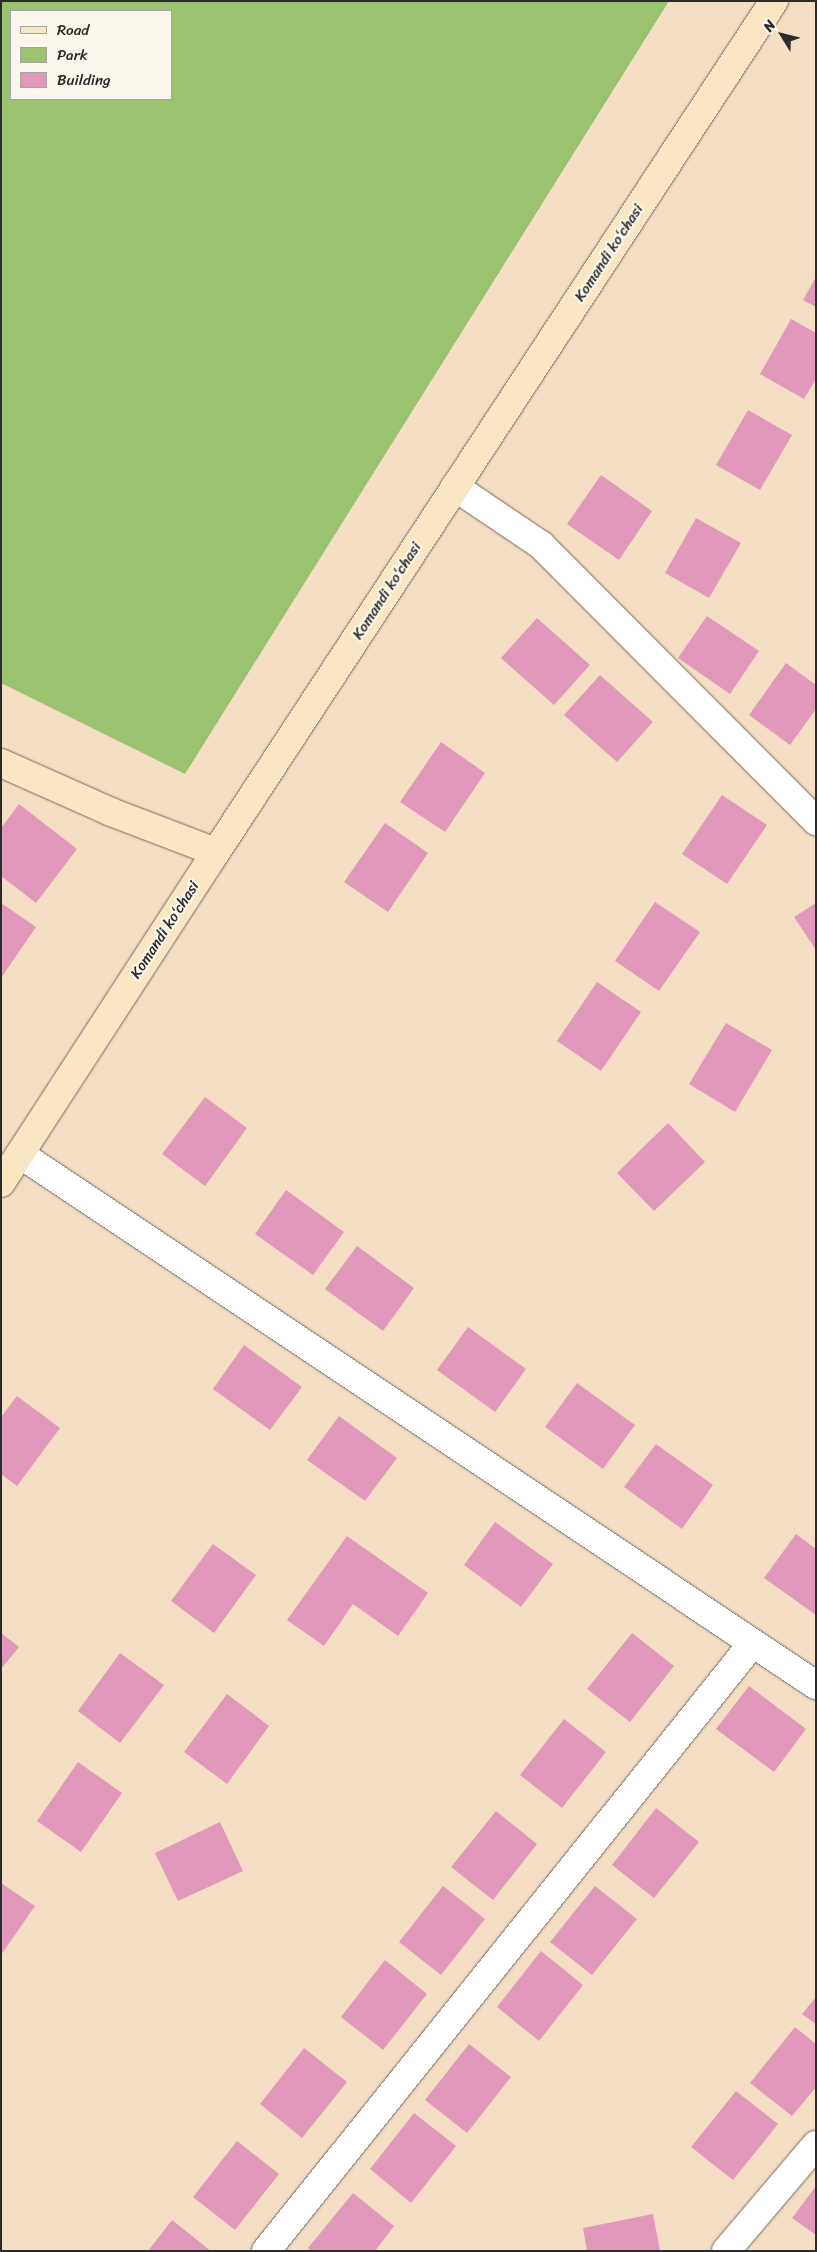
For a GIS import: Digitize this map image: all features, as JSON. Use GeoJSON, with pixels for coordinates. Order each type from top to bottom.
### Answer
{"type":"FeatureCollection","features":[{"type":"Feature","properties":{"kind":"main road","name":"Komandi ko‘chasi"},"geometry":{"type":"LineString","coordinates":[[1,1183],[774,1]]}},
{"type":"Feature","properties":{"kind":"main road"},"geometry":{"type":"LineString","coordinates":[[1,763],[111,812],[216,852]]}},
{"type":"Feature","properties":{"kind":"street"},"geometry":{"type":"LineString","coordinates":[[455,487],[541,545],[816,821]]}},
{"type":"Feature","properties":{"kind":"street"},"geometry":{"type":"LineString","coordinates":[[20,1154],[816,1685]]}},
{"type":"Feature","properties":{"kind":"street"},"geometry":{"type":"LineString","coordinates":[[266,2251],[752,1644]]}},
{"type":"Feature","properties":{"kind":"street"},"geometry":{"type":"LineString","coordinates":[[726,2251],[816,2145]]}},
{"type":"Feature","properties":{"kind":"green space"},"geometry":{"type":"Polygon","coordinates":[[[1,1],[669,1],[185,774],[1,683],[1,1]]]}},
{"type":"Feature","properties":{"kind":"building"},"geometry":{"type":"Polygon","coordinates":[[[816,277],[816,307],[803,300],[816,277]]]}},
{"type":"Feature","properties":{"kind":"building"},"geometry":{"type":"Polygon","coordinates":[[[791,319],[816,333],[816,379],[804,399],[760,374],[791,319]]]}},
{"type":"Feature","properties":{"kind":"building"},"geometry":{"type":"Polygon","coordinates":[[[748,410],[792,435],[760,490],[716,465],[748,410]]]}},
{"type":"Feature","properties":{"kind":"building"},"geometry":{"type":"Polygon","coordinates":[[[601,475],[652,511],[619,560],[567,524],[601,475]]]}},
{"type":"Feature","properties":{"kind":"building"},"geometry":{"type":"Polygon","coordinates":[[[696,518],[741,543],[709,598],[665,573],[696,518]]]}},
{"type":"Feature","properties":{"kind":"building"},"geometry":{"type":"Polygon","coordinates":[[[707,616],[759,651],[730,694],[678,658],[707,616]]]}},
{"type":"Feature","properties":{"kind":"building"},"geometry":{"type":"Polygon","coordinates":[[[537,618],[590,665],[554,705],[501,658],[537,618]]]}},
{"type":"Feature","properties":{"kind":"building"},"geometry":{"type":"Polygon","coordinates":[[[786,663],[816,685],[816,709],[790,745],[749,715],[786,663]]]}},
{"type":"Feature","properties":{"kind":"building"},"geometry":{"type":"Polygon","coordinates":[[[600,675],[653,722],[617,762],[564,715],[600,675]]]}},
{"type":"Feature","properties":{"kind":"building"},"geometry":{"type":"Polygon","coordinates":[[[441,742],[485,773],[445,832],[400,802],[441,742]]]}},
{"type":"Feature","properties":{"kind":"building"},"geometry":{"type":"Polygon","coordinates":[[[722,795],[767,825],[727,884],[682,854],[722,795]]]}},
{"type":"Feature","properties":{"kind":"building"},"geometry":{"type":"Polygon","coordinates":[[[19,804],[77,849],[36,903],[1,876],[1,828],[19,804]]]}},
{"type":"Feature","properties":{"kind":"building"},"geometry":{"type":"Polygon","coordinates":[[[385,823],[428,853],[388,912],[344,882],[385,823]]]}},
{"type":"Feature","properties":{"kind":"building"},"geometry":{"type":"Polygon","coordinates":[[[655,902],[700,932],[659,991],[615,961],[655,902]]]}},
{"type":"Feature","properties":{"kind":"building"},"geometry":{"type":"Polygon","coordinates":[[[1,903],[36,927],[1,978],[1,903]]]}},
{"type":"Feature","properties":{"kind":"building"},"geometry":{"type":"Polygon","coordinates":[[[816,903],[816,950],[794,917],[816,903]]]}},
{"type":"Feature","properties":{"kind":"building"},"geometry":{"type":"Polygon","coordinates":[[[597,982],[641,1012],[601,1071],[557,1041],[597,982]]]}},
{"type":"Feature","properties":{"kind":"building"},"geometry":{"type":"Polygon","coordinates":[[[726,1023],[772,1050],[735,1112],[689,1084],[726,1023]]]}},
{"type":"Feature","properties":{"kind":"building"},"geometry":{"type":"Polygon","coordinates":[[[205,1097],[247,1128],[205,1186],[162,1154],[205,1097]]]}},
{"type":"Feature","properties":{"kind":"building"},"geometry":{"type":"Polygon","coordinates":[[[668,1123],[705,1162],[654,1211],[617,1173],[668,1123]]]}},
{"type":"Feature","properties":{"kind":"building"},"geometry":{"type":"Polygon","coordinates":[[[286,1190],[344,1232],[313,1275],[255,1234],[286,1190]]]}},
{"type":"Feature","properties":{"kind":"building"},"geometry":{"type":"Polygon","coordinates":[[[357,1246],[414,1288],[383,1331],[325,1289],[357,1246]]]}},
{"type":"Feature","properties":{"kind":"building"},"geometry":{"type":"Polygon","coordinates":[[[468,1327],[526,1369],[495,1412],[437,1370],[468,1327]]]}},
{"type":"Feature","properties":{"kind":"building"},"geometry":{"type":"Polygon","coordinates":[[[244,1345],[302,1387],[270,1430],[213,1389],[244,1345]]]}},
{"type":"Feature","properties":{"kind":"building"},"geometry":{"type":"Polygon","coordinates":[[[577,1383],[635,1425],[603,1469],[545,1427],[577,1383]]]}},
{"type":"Feature","properties":{"kind":"building"},"geometry":{"type":"Polygon","coordinates":[[[17,1396],[60,1428],[17,1486],[1,1474],[1,1417],[17,1396]]]}},
{"type":"Feature","properties":{"kind":"building"},"geometry":{"type":"Polygon","coordinates":[[[339,1416],[397,1458],[365,1501],[307,1460],[339,1416]]]}},
{"type":"Feature","properties":{"kind":"building"},"geometry":{"type":"Polygon","coordinates":[[[656,1444],[713,1485],[682,1529],[624,1487],[656,1444]]]}},
{"type":"Feature","properties":{"kind":"building"},"geometry":{"type":"Polygon","coordinates":[[[495,1522],[553,1564],[521,1607],[464,1565],[495,1522]]]}},
{"type":"Feature","properties":{"kind":"building"},"geometry":{"type":"Polygon","coordinates":[[[796,1534],[816,1549],[816,1615],[764,1578],[796,1534]]]}},
{"type":"Feature","properties":{"kind":"building"},"geometry":{"type":"Polygon","coordinates":[[[347,1536],[428,1593],[398,1636],[353,1604],[324,1646],[287,1620],[347,1536]]]}},
{"type":"Feature","properties":{"kind":"building"},"geometry":{"type":"Polygon","coordinates":[[[213,1544],[256,1575],[214,1633],[171,1601],[213,1544]]]}},
{"type":"Feature","properties":{"kind":"building"},"geometry":{"type":"Polygon","coordinates":[[[1,1633],[19,1647],[1,1669],[1,1633]]]}},
{"type":"Feature","properties":{"kind":"building"},"geometry":{"type":"Polygon","coordinates":[[[632,1633],[674,1666],[630,1722],[587,1689],[632,1633]]]}},
{"type":"Feature","properties":{"kind":"building"},"geometry":{"type":"Polygon","coordinates":[[[120,1653],[164,1685],[120,1743],[78,1711],[120,1653]]]}},
{"type":"Feature","properties":{"kind":"building"},"geometry":{"type":"Polygon","coordinates":[[[749,1686],[806,1729],[774,1772],[716,1729],[749,1686]]]}},
{"type":"Feature","properties":{"kind":"building"},"geometry":{"type":"Polygon","coordinates":[[[227,1694],[269,1726],[227,1784],[184,1752],[227,1694]]]}},
{"type":"Feature","properties":{"kind":"building"},"geometry":{"type":"Polygon","coordinates":[[[564,1719],[606,1752],[562,1808],[520,1775],[564,1719]]]}},
{"type":"Feature","properties":{"kind":"building"},"geometry":{"type":"Polygon","coordinates":[[[78,1762],[122,1793],[81,1852],[37,1821],[78,1762]]]}},
{"type":"Feature","properties":{"kind":"building"},"geometry":{"type":"Polygon","coordinates":[[[656,1808],[699,1842],[654,1898],[612,1865],[656,1808]]]}},
{"type":"Feature","properties":{"kind":"building"},"geometry":{"type":"Polygon","coordinates":[[[496,1811],[537,1844],[493,1900],[451,1867],[496,1811]]]}},
{"type":"Feature","properties":{"kind":"building"},"geometry":{"type":"Polygon","coordinates":[[[220,1822],[243,1871],[178,1901],[155,1853],[220,1822]]]}},
{"type":"Feature","properties":{"kind":"building"},"geometry":{"type":"Polygon","coordinates":[[[1,1883],[35,1906],[1,1955],[1,1883]]]}},
{"type":"Feature","properties":{"kind":"building"},"geometry":{"type":"Polygon","coordinates":[[[443,1886],[485,1919],[441,1975],[399,1942],[443,1886]]]}},
{"type":"Feature","properties":{"kind":"building"},"geometry":{"type":"Polygon","coordinates":[[[595,1886],[637,1919],[592,1975],[550,1942],[595,1886]]]}},
{"type":"Feature","properties":{"kind":"building"},"geometry":{"type":"Polygon","coordinates":[[[541,1951],[583,1985],[539,2041],[497,2007],[541,1951]]]}},
{"type":"Feature","properties":{"kind":"building"},"geometry":{"type":"Polygon","coordinates":[[[385,1960],[427,1994],[383,2050],[341,2017],[385,1960]]]}},
{"type":"Feature","properties":{"kind":"building"},"geometry":{"type":"Polygon","coordinates":[[[816,1997],[816,2024],[802,2014],[816,1997]]]}},
{"type":"Feature","properties":{"kind":"building"},"geometry":{"type":"Polygon","coordinates":[[[795,2027],[816,2044],[816,2087],[792,2116],[750,2083],[795,2027]]]}},
{"type":"Feature","properties":{"kind":"building"},"geometry":{"type":"Polygon","coordinates":[[[469,2044],[511,2077],[467,2133],[425,2100],[469,2044]]]}},
{"type":"Feature","properties":{"kind":"building"},"geometry":{"type":"Polygon","coordinates":[[[304,2048],[347,2082],[302,2138],[260,2104],[304,2048]]]}},
{"type":"Feature","properties":{"kind":"building"},"geometry":{"type":"Polygon","coordinates":[[[736,2091],[778,2124],[733,2180],[691,2147],[736,2091]]]}},
{"type":"Feature","properties":{"kind":"building"},"geometry":{"type":"Polygon","coordinates":[[[414,2113],[456,2146],[411,2203],[370,2169],[414,2113]]]}},
{"type":"Feature","properties":{"kind":"building"},"geometry":{"type":"Polygon","coordinates":[[[237,2141],[279,2174],[235,2230],[193,2197],[237,2141]]]}},
{"type":"Feature","properties":{"kind":"building"},"geometry":{"type":"Polygon","coordinates":[[[816,2186],[816,2235],[792,2218],[816,2186]]]}},
{"type":"Feature","properties":{"kind":"building"},"geometry":{"type":"Polygon","coordinates":[[[353,2193],[394,2226],[375,2251],[311,2251],[308,2248],[353,2193]]]}},
{"type":"Feature","properties":{"kind":"building"},"geometry":{"type":"Polygon","coordinates":[[[653,2214],[660,2251],[587,2251],[583,2228],[653,2214]]]}},
{"type":"Feature","properties":{"kind":"building"},"geometry":{"type":"Polygon","coordinates":[[[172,2220],[211,2251],[148,2251],[172,2220]]]}}]}
